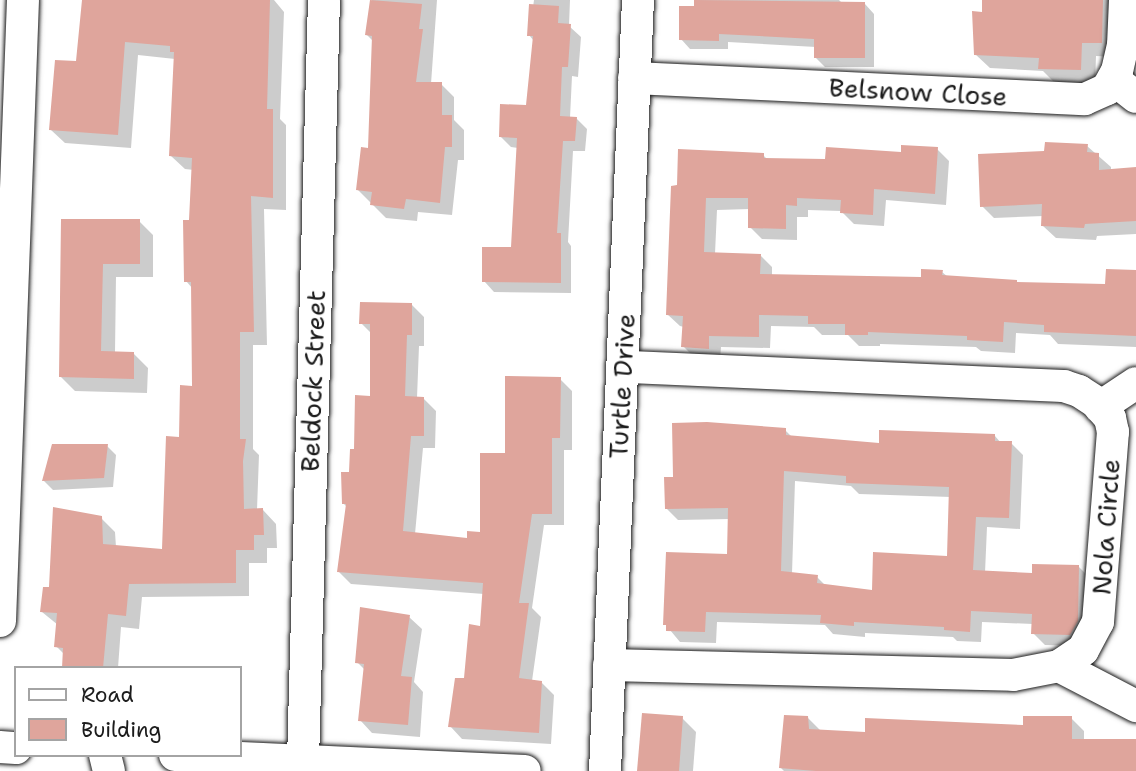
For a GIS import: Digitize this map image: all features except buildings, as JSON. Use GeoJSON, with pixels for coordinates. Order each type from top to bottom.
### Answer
{"type":"FeatureCollection","features":[{"type":"Feature","properties":{"kind":"street"},"geometry":{"type":"LineString","coordinates":[[0,621],[23,0]]}},
{"type":"Feature","properties":{"kind":"street","name":"Beldock Street"},"geometry":{"type":"LineString","coordinates":[[303,761],[324,0]]}},
{"type":"Feature","properties":{"kind":"street","name":"Turtle Drive"},"geometry":{"type":"LineString","coordinates":[[604,771],[638,0]]}},
{"type":"Feature","properties":{"kind":"street","name":"Belsnow Close"},"geometry":{"type":"LineString","coordinates":[[634,78],[1085,99],[1124,88],[1122,56],[1125,0]]}},
{"type":"Feature","properties":{"kind":"street"},"geometry":{"type":"LineString","coordinates":[[623,367],[1064,386],[1085,394],[1100,407],[1136,383]]}},
{"type":"Feature","properties":{"kind":"street","name":"Nola Circle"},"geometry":{"type":"LineString","coordinates":[[609,666],[1013,675],[1059,666],[1083,650],[1096,630],[1100,613],[1113,432],[1110,418],[1100,407]]}},
{"type":"Feature","properties":{"kind":"street"},"geometry":{"type":"LineString","coordinates":[[1059,666],[1136,706]]}},
{"type":"Feature","properties":{"kind":"street"},"geometry":{"type":"LineString","coordinates":[[218,757],[525,771]]}}]}
